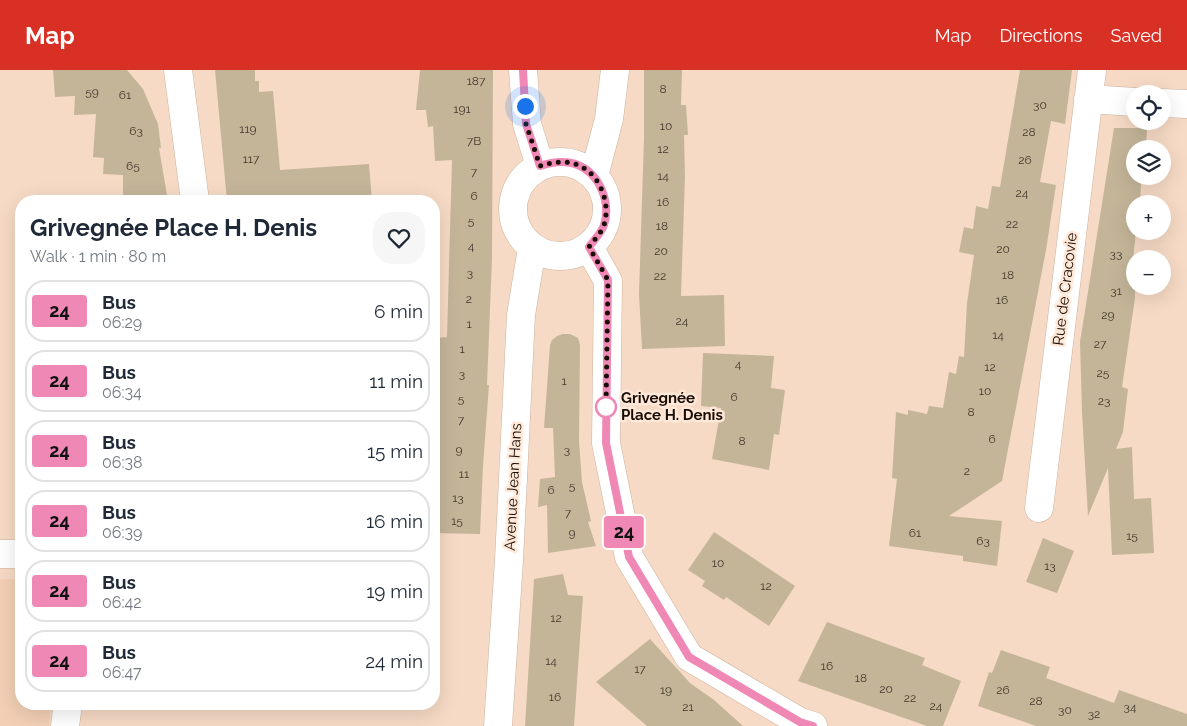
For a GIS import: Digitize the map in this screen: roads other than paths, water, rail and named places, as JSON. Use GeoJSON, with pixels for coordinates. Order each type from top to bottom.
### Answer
{"type":"FeatureCollection","features":[{"type":"Feature","properties":{"kind":"street"},"geometry":{"type":"LineString","coordinates":[[178,70],[194,195]]}},
{"type":"Feature","properties":{"kind":"street"},"geometry":{"type":"LineString","coordinates":[[522,70],[526,124],[540,166]]}},
{"type":"Feature","properties":{"kind":"street"},"geometry":{"type":"LineString","coordinates":[[594,176],[610,119],[615,70]]}},
{"type":"Feature","properties":{"kind":"street","name":"Rue de Cracovie"},"geometry":{"type":"LineString","coordinates":[[1039,508],[1092,70]]}},
{"type":"Feature","properties":{"kind":"street"},"geometry":{"type":"LineString","coordinates":[[1088,99],[1126,101]]}},
{"type":"Feature","properties":{"kind":"street"},"geometry":{"type":"LineString","coordinates":[[1171,103],[1187,104]]}},
{"type":"Feature","properties":{"kind":"street"},"geometry":{"type":"LineString","coordinates":[[556,161],[578,165],[594,176],[606,198],[604,225],[589,247],[570,255],[550,256],[532,248],[516,227],[513,198],[523,179],[540,166],[556,161]]}},
{"type":"Feature","properties":{"kind":"street"},"geometry":{"type":"LineString","coordinates":[[589,247],[608,280],[606,443],[629,557],[689,657],[800,722],[813,726]]}},
{"type":"Feature","properties":{"kind":"street","name":"Avenue Jean Hans"},"geometry":{"type":"LineString","coordinates":[[498,726],[509,560],[521,314],[532,248]]}},
{"type":"Feature","properties":{"kind":"street"},"geometry":{"type":"LineString","coordinates":[[0,554],[15,554]]}},
{"type":"Feature","properties":{"kind":"street"},"geometry":{"type":"LineString","coordinates":[[65,726],[67,710]]}},
{"type":"Feature","properties":{"kind":"place","name":"Grivegnée Place H. Denis"},"geometry":{"type":"Point","coordinates":[606,407]}}]}
